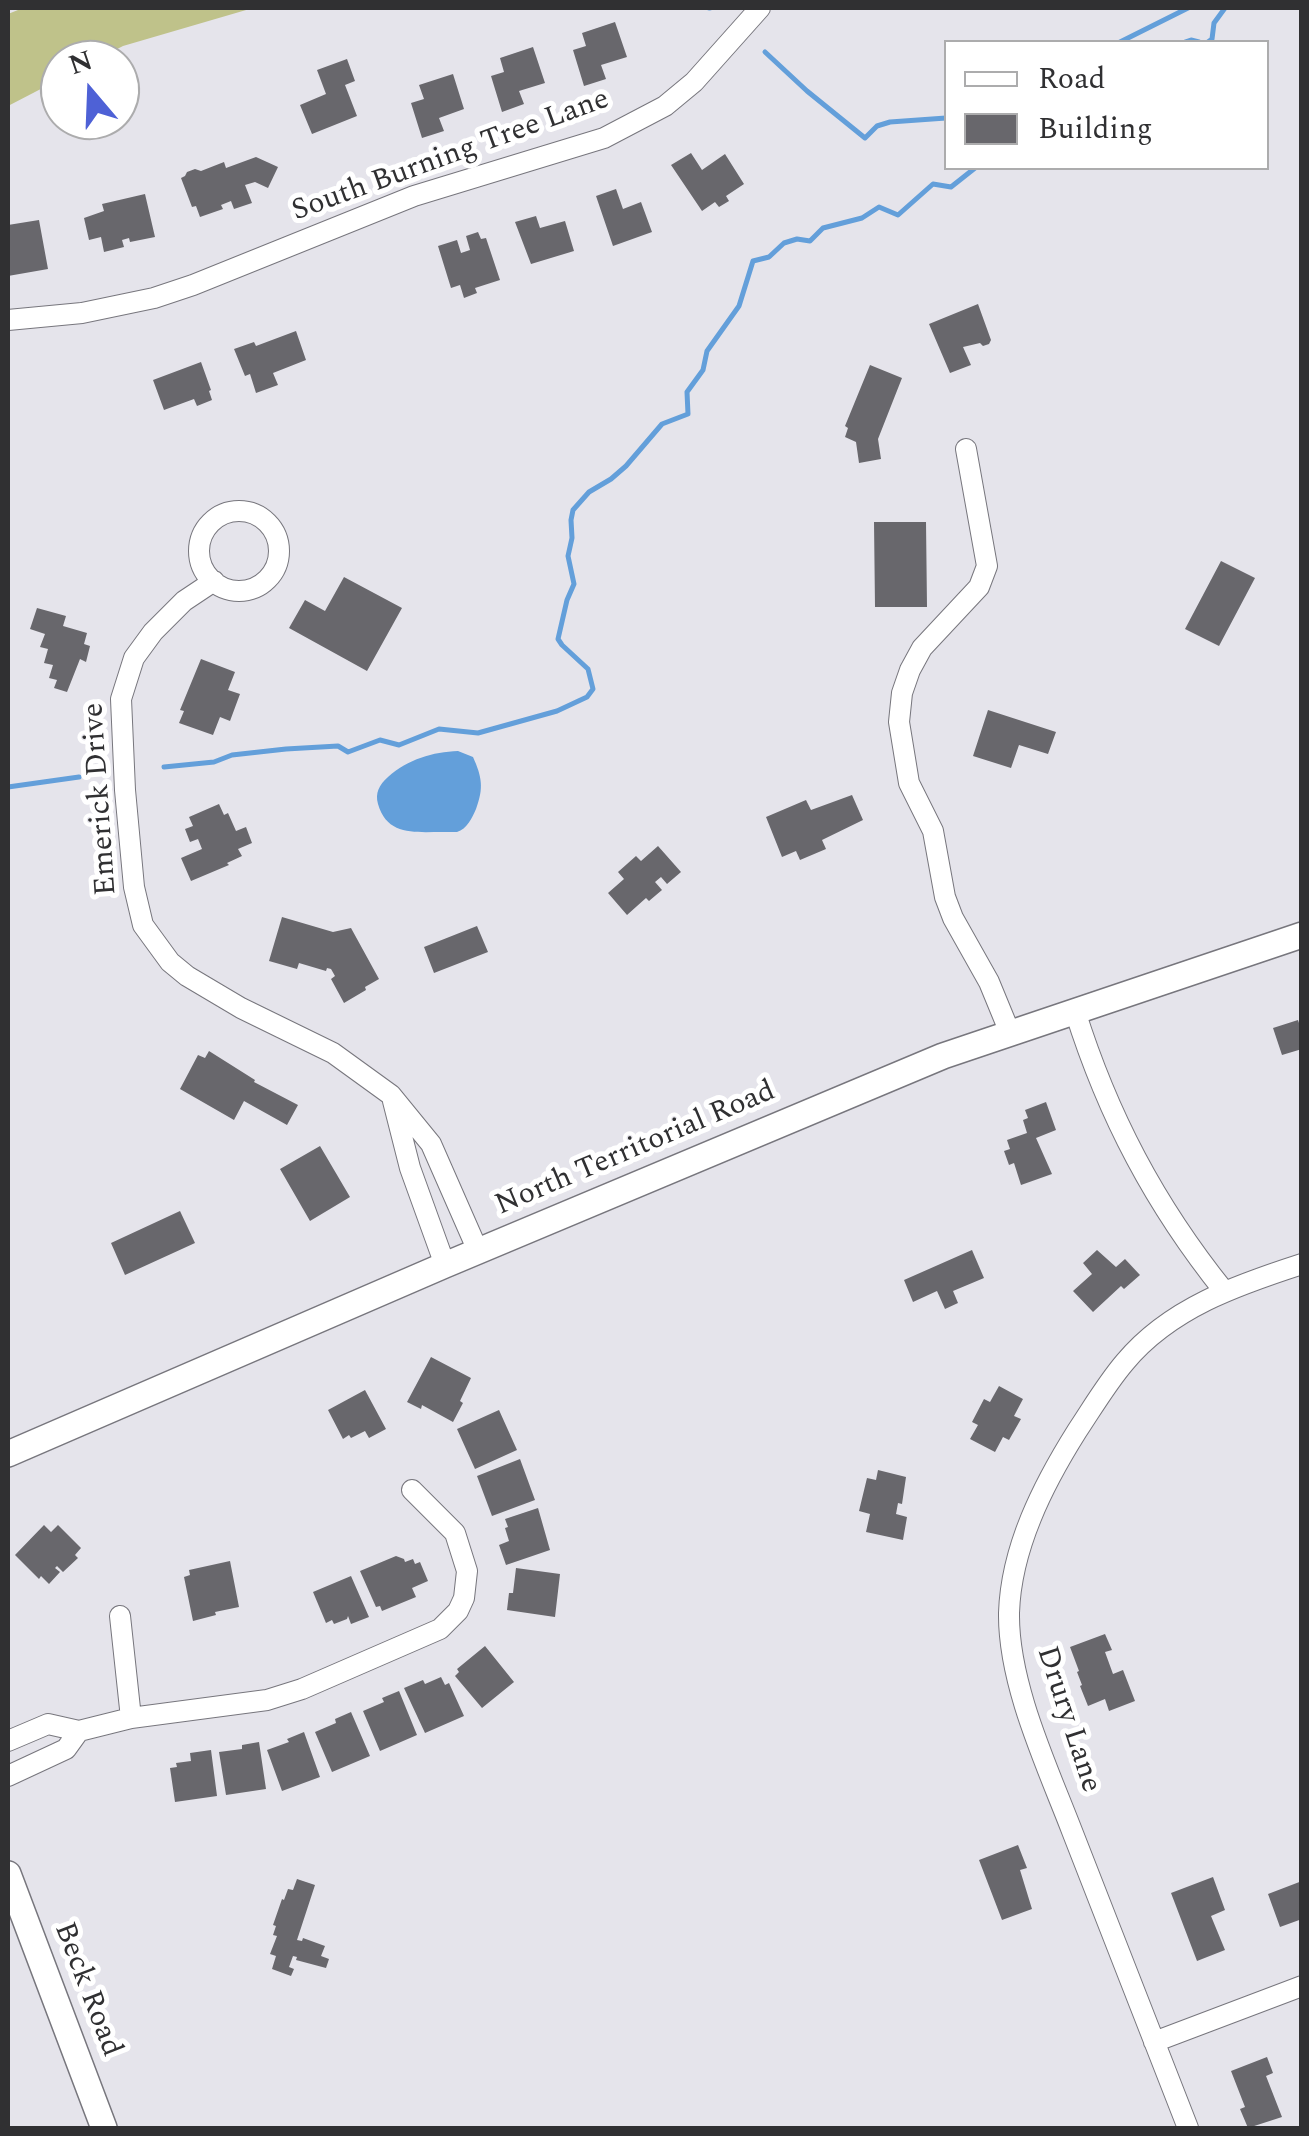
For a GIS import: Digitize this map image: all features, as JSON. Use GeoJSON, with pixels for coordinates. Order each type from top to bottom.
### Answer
{"type":"FeatureCollection","features":[{"type":"Feature","properties":{"kind":"main road","name":"North Territorial Road"},"geometry":{"type":"LineString","coordinates":[[8,1454],[478,1250],[944,1056],[1302,936]]}},
{"type":"Feature","properties":{"kind":"main road","name":"Beck Road"},"geometry":{"type":"LineString","coordinates":[[8,1874],[104,2128]]}},
{"type":"Feature","properties":{"kind":"street","name":"South Burning Tree Lane"},"geometry":{"type":"LineString","coordinates":[[8,320],[82,313],[154,298],[414,196],[604,138],[666,106],[694,82],[760,8]]}},
{"type":"Feature","properties":{"kind":"street"},"geometry":{"type":"LineString","coordinates":[[966,448],[987,566],[979,587],[922,648],[902,693],[898,722],[909,782],[933,831],[944,896],[1010,1032]]}},
{"type":"Feature","properties":{"kind":"street","name":"Emerick Drive"},"geometry":{"type":"LineString","coordinates":[[214,581],[184,601],[152,632],[134,658],[121,700],[134,886],[144,924],[170,962],[187,976],[241,1008],[333,1053],[391,1094],[430,1144],[478,1250]]}},
{"type":"Feature","properties":{"kind":"street"},"geometry":{"type":"LineString","coordinates":[[1075,1011],[1101,1088],[1134,1157],[1178,1230],[1224,1291]]}},
{"type":"Feature","properties":{"kind":"street"},"geometry":{"type":"LineString","coordinates":[[391,1094],[410,1168],[445,1265]]}},
{"type":"Feature","properties":{"kind":"street","name":"Drury Lane"},"geometry":{"type":"LineString","coordinates":[[1188,2128],[1043,1756],[1018,1680],[1010,1632],[1014,1569],[1031,1516],[1068,1446],[1109,1382],[1148,1338],[1170,1320],[1224,1291],[1302,1264]]}},
{"type":"Feature","properties":{"kind":"street"},"geometry":{"type":"LineString","coordinates":[[8,1741],[48,1724],[79,1732],[131,1718],[277,1697],[440,1629],[458,1611],[464,1598],[467,1570],[455,1534],[412,1490]]}},
{"type":"Feature","properties":{"kind":"street"},"geometry":{"type":"LineString","coordinates":[[120,1616],[131,1718]]}},
{"type":"Feature","properties":{"kind":"street"},"geometry":{"type":"LineString","coordinates":[[8,1776],[66,1748],[79,1732]]}},
{"type":"Feature","properties":{"kind":"street"},"geometry":{"type":"LineString","coordinates":[[1154,2042],[1302,1986]]}},
{"type":"Feature","properties":{"kind":"green space"},"geometry":{"type":"Polygon","coordinates":[[[23,8],[253,8],[140,41],[40,40],[40,89],[8,106],[8,14],[23,8]]]}},
{"type":"Feature","properties":{"kind":"water"},"geometry":{"type":"Polygon","coordinates":[[[458,751],[473,757],[481,783],[479,802],[466,826],[457,832],[422,832],[403,830],[388,822],[377,800],[378,789],[385,780],[421,758],[458,751]]]}},
{"type":"Feature","properties":{"kind":"building"},"geometry":{"type":"Polygon","coordinates":[[[615,22],[627,57],[601,65],[606,79],[584,86],[573,50],[586,46],[582,33],[615,22]]]}},
{"type":"Feature","properties":{"kind":"building"},"geometry":{"type":"Polygon","coordinates":[[[533,47],[545,83],[519,91],[524,104],[502,112],[491,76],[504,72],[500,58],[533,47]]]}},
{"type":"Feature","properties":{"kind":"building"},"geometry":{"type":"Polygon","coordinates":[[[347,59],[355,81],[345,85],[357,116],[312,134],[300,105],[326,94],[317,70],[347,59]]]}},
{"type":"Feature","properties":{"kind":"building"},"geometry":{"type":"Polygon","coordinates":[[[453,74],[464,109],[439,118],[444,131],[422,138],[411,103],[424,99],[419,85],[453,74]]]}},
{"type":"Feature","properties":{"kind":"building"},"geometry":{"type":"Polygon","coordinates":[[[691,153],[702,170],[725,154],[744,184],[726,196],[729,201],[719,207],[715,202],[702,211],[671,165],[691,153]]]}},
{"type":"Feature","properties":{"kind":"building"},"geometry":{"type":"Polygon","coordinates":[[[256,157],[278,167],[268,188],[255,182],[245,185],[252,203],[234,209],[231,201],[221,205],[223,209],[200,217],[181,178],[195,169],[201,171],[224,162],[226,168],[256,157]]]}},
{"type":"Feature","properties":{"kind":"building"},"geometry":{"type":"Polygon","coordinates":[[[616,189],[623,209],[641,202],[652,232],[613,246],[596,196],[616,189]]]}},
{"type":"Feature","properties":{"kind":"building"},"geometry":{"type":"Polygon","coordinates":[[[145,194],[155,237],[122,240],[124,247],[104,252],[101,237],[89,240],[84,218],[104,211],[102,204],[145,194]]]}},
{"type":"Feature","properties":{"kind":"building"},"geometry":{"type":"Polygon","coordinates":[[[536,216],[540,228],[565,221],[574,251],[531,264],[515,222],[536,216]]]}},
{"type":"Feature","properties":{"kind":"building"},"geometry":{"type":"Polygon","coordinates":[[[39,220],[48,269],[8,276],[8,225],[39,220]]]}},
{"type":"Feature","properties":{"kind":"building"},"geometry":{"type":"Polygon","coordinates":[[[478,232],[481,239],[486,238],[500,280],[475,288],[477,293],[464,298],[460,285],[451,288],[438,246],[457,240],[461,253],[470,250],[466,236],[478,232]]]}},
{"type":"Feature","properties":{"kind":"building"},"geometry":{"type":"Polygon","coordinates":[[[978,304],[991,340],[983,346],[980,343],[963,347],[971,365],[950,373],[929,324],[978,304]]]}},
{"type":"Feature","properties":{"kind":"building"},"geometry":{"type":"Polygon","coordinates":[[[296,331],[306,360],[273,373],[278,385],[256,393],[250,374],[245,376],[234,349],[254,342],[256,346],[296,331]]]}},
{"type":"Feature","properties":{"kind":"building"},"geometry":{"type":"Polygon","coordinates":[[[201,362],[212,400],[197,406],[194,399],[164,410],[153,380],[201,362]]]}},
{"type":"Feature","properties":{"kind":"building"},"geometry":{"type":"Polygon","coordinates":[[[870,365],[902,378],[878,439],[881,459],[859,463],[856,442],[845,437],[845,426],[870,365]]]}},
{"type":"Feature","properties":{"kind":"building"},"geometry":{"type":"Polygon","coordinates":[[[874,522],[926,522],[927,607],[875,607],[874,522]]]}},
{"type":"Feature","properties":{"kind":"building"},"geometry":{"type":"Polygon","coordinates":[[[1221,561],[1255,578],[1219,646],[1185,629],[1221,561]]]}},
{"type":"Feature","properties":{"kind":"building"},"geometry":{"type":"Polygon","coordinates":[[[344,577],[402,608],[367,671],[289,628],[305,600],[325,611],[344,577]]]}},
{"type":"Feature","properties":{"kind":"building"},"geometry":{"type":"Polygon","coordinates":[[[37,608],[66,616],[63,626],[87,633],[84,644],[90,646],[86,662],[80,659],[67,692],[54,688],[57,680],[49,678],[53,665],[44,663],[48,649],[40,647],[45,634],[30,629],[37,608]]]}},
{"type":"Feature","properties":{"kind":"building"},"geometry":{"type":"Polygon","coordinates":[[[201,659],[235,672],[228,690],[240,694],[230,721],[220,717],[213,735],[179,723],[184,711],[180,710],[201,659]]]}},
{"type":"Feature","properties":{"kind":"building"},"geometry":{"type":"Polygon","coordinates":[[[988,710],[1056,732],[1048,754],[1019,745],[1011,768],[973,756],[988,710]]]}},
{"type":"Feature","properties":{"kind":"building"},"geometry":{"type":"Polygon","coordinates":[[[852,795],[863,820],[822,840],[826,849],[800,860],[796,851],[782,857],[766,817],[806,800],[811,810],[852,795]]]}},
{"type":"Feature","properties":{"kind":"building"},"geometry":{"type":"Polygon","coordinates":[[[219,804],[236,831],[246,827],[252,843],[238,849],[242,856],[229,865],[191,881],[181,858],[202,849],[198,839],[190,842],[185,829],[193,826],[189,817],[219,804]]]}},
{"type":"Feature","properties":{"kind":"building"},"geometry":{"type":"Polygon","coordinates":[[[658,846],[681,872],[667,884],[661,877],[655,882],[662,890],[627,915],[608,893],[624,879],[618,872],[636,856],[641,861],[658,846]]]}},
{"type":"Feature","properties":{"kind":"building"},"geometry":{"type":"Polygon","coordinates":[[[282,917],[333,932],[351,928],[379,979],[344,1003],[331,979],[335,976],[331,969],[299,963],[297,969],[269,961],[282,917]]]}},
{"type":"Feature","properties":{"kind":"building"},"geometry":{"type":"Polygon","coordinates":[[[477,926],[488,952],[434,973],[424,947],[477,926]]]}},
{"type":"Feature","properties":{"kind":"building"},"geometry":{"type":"Polygon","coordinates":[[[1302,1022],[1302,1049],[1282,1055],[1273,1028],[1302,1022]]]}},
{"type":"Feature","properties":{"kind":"building"},"geometry":{"type":"Polygon","coordinates":[[[209,1051],[254,1082],[298,1105],[287,1125],[244,1101],[234,1120],[180,1089],[198,1055],[205,1058],[209,1051]]]}},
{"type":"Feature","properties":{"kind":"building"},"geometry":{"type":"Polygon","coordinates":[[[1046,1102],[1056,1130],[1036,1138],[1052,1174],[1021,1185],[1014,1163],[1009,1165],[1004,1151],[1010,1149],[1007,1140],[1027,1133],[1025,1110],[1046,1102]]]}},
{"type":"Feature","properties":{"kind":"building"},"geometry":{"type":"Polygon","coordinates":[[[320,1146],[350,1197],[310,1221],[280,1169],[320,1146]]]}},
{"type":"Feature","properties":{"kind":"building"},"geometry":{"type":"Polygon","coordinates":[[[180,1211],[195,1243],[125,1275],[111,1243],[180,1211]]]}},
{"type":"Feature","properties":{"kind":"building"},"geometry":{"type":"Polygon","coordinates":[[[972,1250],[984,1278],[953,1291],[958,1303],[945,1309],[937,1291],[913,1302],[904,1280],[972,1250]]]}},
{"type":"Feature","properties":{"kind":"building"},"geometry":{"type":"Polygon","coordinates":[[[1097,1250],[1116,1267],[1125,1259],[1140,1275],[1124,1289],[1121,1286],[1093,1312],[1073,1291],[1092,1274],[1083,1263],[1097,1250]]]}},
{"type":"Feature","properties":{"kind":"building"},"geometry":{"type":"Polygon","coordinates":[[[431,1357],[471,1378],[453,1422],[422,1405],[421,1409],[407,1402],[431,1357]]]}},
{"type":"Feature","properties":{"kind":"building"},"geometry":{"type":"Polygon","coordinates":[[[999,1386],[1023,1399],[1014,1416],[1021,1419],[1009,1440],[1003,1437],[995,1452],[970,1439],[978,1425],[972,1422],[984,1399],[990,1402],[999,1386]]]}},
{"type":"Feature","properties":{"kind":"building"},"geometry":{"type":"Polygon","coordinates":[[[365,1390],[386,1429],[369,1438],[365,1431],[343,1439],[328,1410],[365,1390]]]}},
{"type":"Feature","properties":{"kind":"building"},"geometry":{"type":"Polygon","coordinates":[[[499,1410],[517,1450],[475,1469],[457,1429],[499,1410]]]}},
{"type":"Feature","properties":{"kind":"building"},"geometry":{"type":"Polygon","coordinates":[[[520,1459],[535,1500],[492,1516],[477,1476],[520,1459]]]}},
{"type":"Feature","properties":{"kind":"building"},"geometry":{"type":"Polygon","coordinates":[[[878,1470],[906,1477],[902,1504],[898,1503],[896,1514],[907,1517],[903,1540],[866,1532],[870,1514],[859,1511],[867,1478],[876,1480],[878,1470]]]}},
{"type":"Feature","properties":{"kind":"building"},"geometry":{"type":"Polygon","coordinates":[[[538,1508],[550,1550],[506,1565],[499,1545],[509,1541],[505,1519],[538,1508]]]}},
{"type":"Feature","properties":{"kind":"building"},"geometry":{"type":"Polygon","coordinates":[[[44,1525],[51,1532],[58,1525],[81,1548],[75,1555],[78,1558],[63,1572],[55,1568],[60,1572],[49,1584],[15,1555],[44,1525]]]}},
{"type":"Feature","properties":{"kind":"building"},"geometry":{"type":"Polygon","coordinates":[[[396,1556],[405,1562],[420,1562],[428,1581],[412,1588],[416,1597],[382,1611],[380,1606],[376,1607],[360,1571],[396,1556]]]}},
{"type":"Feature","properties":{"kind":"building"},"geometry":{"type":"Polygon","coordinates":[[[230,1561],[239,1607],[193,1621],[184,1577],[190,1575],[189,1570],[230,1561]]]}},
{"type":"Feature","properties":{"kind":"building"},"geometry":{"type":"Polygon","coordinates":[[[516,1568],[560,1574],[555,1617],[507,1610],[516,1568]]]}},
{"type":"Feature","properties":{"kind":"building"},"geometry":{"type":"Polygon","coordinates":[[[351,1576],[369,1617],[351,1624],[348,1616],[334,1624],[332,1620],[326,1623],[313,1592],[351,1576]]]}},
{"type":"Feature","properties":{"kind":"building"},"geometry":{"type":"Polygon","coordinates":[[[1105,1634],[1112,1650],[1105,1652],[1113,1674],[1123,1670],[1135,1701],[1109,1711],[1105,1699],[1088,1706],[1070,1647],[1105,1634]]]}},
{"type":"Feature","properties":{"kind":"building"},"geometry":{"type":"Polygon","coordinates":[[[485,1646],[514,1682],[482,1708],[455,1676],[457,1669],[485,1646]]]}},
{"type":"Feature","properties":{"kind":"building"},"geometry":{"type":"Polygon","coordinates":[[[441,1677],[445,1685],[449,1683],[464,1716],[425,1733],[404,1688],[441,1677]]]}},
{"type":"Feature","properties":{"kind":"building"},"geometry":{"type":"Polygon","coordinates":[[[399,1691],[417,1735],[380,1751],[363,1711],[399,1691]]]}},
{"type":"Feature","properties":{"kind":"building"},"geometry":{"type":"Polygon","coordinates":[[[351,1712],[370,1756],[332,1772],[315,1732],[351,1712]]]}},
{"type":"Feature","properties":{"kind":"building"},"geometry":{"type":"Polygon","coordinates":[[[304,1732],[320,1777],[282,1791],[267,1750],[304,1732]]]}},
{"type":"Feature","properties":{"kind":"building"},"geometry":{"type":"Polygon","coordinates":[[[259,1742],[266,1789],[226,1795],[219,1752],[259,1742]]]}},
{"type":"Feature","properties":{"kind":"building"},"geometry":{"type":"Polygon","coordinates":[[[211,1750],[217,1796],[175,1802],[170,1768],[191,1761],[190,1753],[211,1750]]]}},
{"type":"Feature","properties":{"kind":"building"},"geometry":{"type":"Polygon","coordinates":[[[1018,1845],[1027,1868],[1020,1870],[1032,1909],[1002,1920],[979,1860],[1018,1845]]]}},
{"type":"Feature","properties":{"kind":"building"},"geometry":{"type":"Polygon","coordinates":[[[1213,1877],[1225,1910],[1211,1916],[1225,1950],[1197,1961],[1171,1893],[1213,1877]]]}},
{"type":"Feature","properties":{"kind":"building"},"geometry":{"type":"Polygon","coordinates":[[[297,1879],[315,1885],[297,1940],[303,1938],[325,1946],[321,1956],[329,1959],[326,1968],[293,1956],[291,1976],[272,1969],[276,1956],[270,1954],[277,1936],[273,1935],[273,1925],[282,1899],[288,1889],[293,1890],[297,1879]]]}},
{"type":"Feature","properties":{"kind":"building"},"geometry":{"type":"Polygon","coordinates":[[[1302,1881],[1302,1919],[1280,1927],[1268,1894],[1302,1881]]]}},
{"type":"Feature","properties":{"kind":"building"},"geometry":{"type":"Polygon","coordinates":[[[1267,2057],[1273,2073],[1266,2076],[1282,2117],[1248,2128],[1240,2109],[1245,2107],[1231,2071],[1267,2057]]]}},
{"type":"Feature","properties":{"kind":"waterway"},"geometry":{"type":"LineString","coordinates":[[1124,40],[1188,8]]}},
{"type":"Feature","properties":{"kind":"waterway"},"geometry":{"type":"LineString","coordinates":[[1211,40],[1214,23],[1225,8]]}},
{"type":"Feature","properties":{"kind":"waterway"},"geometry":{"type":"LineString","coordinates":[[765,52],[865,138],[877,126],[890,122],[944,118]]}},
{"type":"Feature","properties":{"kind":"waterway"},"geometry":{"type":"LineString","coordinates":[[164,767],[286,749],[338,746],[348,752],[380,740],[399,745],[439,729],[478,733],[557,711],[587,697],[593,689],[588,669],[558,639],[574,584],[568,556],[573,510],[589,492],[626,466],[662,424],[688,414],[687,392],[703,370],[707,351],[739,306],[753,261],[769,257],[784,243],[810,241],[823,228],[862,218],[879,207],[898,215],[933,184],[951,187],[972,170]]}},
{"type":"Feature","properties":{"kind":"waterway"},"geometry":{"type":"LineString","coordinates":[[8,787],[79,777]]}}]}
